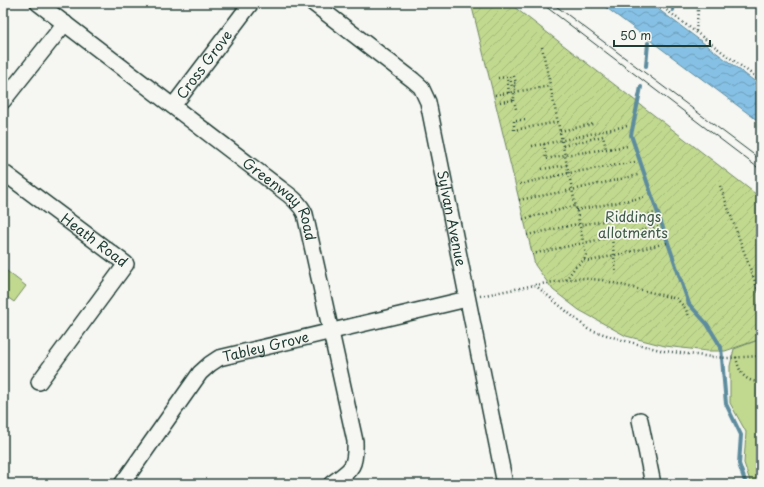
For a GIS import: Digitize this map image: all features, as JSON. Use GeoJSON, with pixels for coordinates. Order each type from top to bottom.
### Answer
{"type":"FeatureCollection","features":[{"type":"Feature","properties":{"kind":"street","name":"Greenway Road"},"geometry":{"type":"LineString","coordinates":[[38,3],[281,189],[297,202],[306,214],[355,441],[355,460],[352,468],[331,484]]}},
{"type":"Feature","properties":{"kind":"street","name":"Cross Grove"},"geometry":{"type":"LineString","coordinates":[[173,106],[251,3]]}},
{"type":"Feature","properties":{"kind":"street","name":"Sylvan Avenue"},"geometry":{"type":"LineString","coordinates":[[313,3],[413,80],[425,94],[428,102],[505,484]]}},
{"type":"Feature","properties":{"kind":"street"},"geometry":{"type":"LineString","coordinates":[[3,101],[66,23]]}},
{"type":"Feature","properties":{"kind":"street","name":"Heath Road"},"geometry":{"type":"LineString","coordinates":[[3,172],[126,264],[39,382]]}},
{"type":"Feature","properties":{"kind":"street","name":"Tabley Grove"},"geometry":{"type":"LineString","coordinates":[[122,484],[200,373],[210,364],[226,356],[467,298]]}},
{"type":"Feature","properties":{"kind":"street"},"geometry":{"type":"LineString","coordinates":[[640,420],[653,484]]}},
{"type":"Feature","properties":{"kind":"path"},"geometry":{"type":"LineString","coordinates":[[657,3],[761,81]]}},
{"type":"Feature","properties":{"kind":"path"},"geometry":{"type":"LineString","coordinates":[[696,31],[698,11],[697,3]]}},
{"type":"Feature","properties":{"kind":"path"},"geometry":{"type":"LineString","coordinates":[[542,47],[586,255],[584,260],[575,267],[566,280]]}},
{"type":"Feature","properties":{"kind":"path"},"geometry":{"type":"LineString","coordinates":[[514,76],[516,92],[514,100],[516,109]]}},
{"type":"Feature","properties":{"kind":"path"},"geometry":{"type":"LineString","coordinates":[[498,78],[507,77],[507,101]]}},
{"type":"Feature","properties":{"kind":"path"},"geometry":{"type":"LineString","coordinates":[[510,77],[512,86],[515,85]]}},
{"type":"Feature","properties":{"kind":"path"},"geometry":{"type":"LineString","coordinates":[[495,95],[551,86]]}},
{"type":"Feature","properties":{"kind":"path"},"geometry":{"type":"LineString","coordinates":[[500,102],[514,100]]}},
{"type":"Feature","properties":{"kind":"path"},"geometry":{"type":"LineString","coordinates":[[514,120],[514,130],[558,122]]}},
{"type":"Feature","properties":{"kind":"path"},"geometry":{"type":"LineString","coordinates":[[510,121],[524,120]]}},
{"type":"Feature","properties":{"kind":"path"},"geometry":{"type":"LineString","coordinates":[[560,131],[593,124]]}},
{"type":"Feature","properties":{"kind":"path"},"geometry":{"type":"LineString","coordinates":[[532,146],[562,141],[627,126]]}},
{"type":"Feature","properties":{"kind":"path"},"geometry":{"type":"LineString","coordinates":[[563,146],[603,136],[606,149]]}},
{"type":"Feature","properties":{"kind":"path"},"geometry":{"type":"LineString","coordinates":[[544,144],[546,159],[628,146]]}},
{"type":"Feature","properties":{"kind":"path"},"geometry":{"type":"LineString","coordinates":[[520,184],[569,173],[635,162]]}},
{"type":"Feature","properties":{"kind":"path"},"geometry":{"type":"LineString","coordinates":[[542,169],[567,165]]}},
{"type":"Feature","properties":{"kind":"path"},"geometry":{"type":"LineString","coordinates":[[519,200],[638,175]]}},
{"type":"Feature","properties":{"kind":"path"},"geometry":{"type":"LineString","coordinates":[[720,186],[761,298]]}},
{"type":"Feature","properties":{"kind":"path"},"geometry":{"type":"LineString","coordinates":[[576,210],[646,197]]}},
{"type":"Feature","properties":{"kind":"path"},"geometry":{"type":"LineString","coordinates":[[523,219],[575,206]]}},
{"type":"Feature","properties":{"kind":"path"},"geometry":{"type":"LineString","coordinates":[[527,235],[577,224],[580,226],[655,213]]}},
{"type":"Feature","properties":{"kind":"path"},"geometry":{"type":"LineString","coordinates":[[532,254],[658,227]]}},
{"type":"Feature","properties":{"kind":"path"},"geometry":{"type":"LineString","coordinates":[[612,238],[616,274]]}},
{"type":"Feature","properties":{"kind":"path"},"geometry":{"type":"LineString","coordinates":[[584,260],[590,261],[667,243]]}},
{"type":"Feature","properties":{"kind":"path"},"geometry":{"type":"LineString","coordinates":[[467,298],[579,278],[602,280],[677,299],[685,308],[690,318]]}},
{"type":"Feature","properties":{"kind":"path"},"geometry":{"type":"LineString","coordinates":[[535,285],[588,329],[622,340],[664,351],[712,357],[727,358],[761,356]]}},
{"type":"Feature","properties":{"kind":"path"},"geometry":{"type":"LineString","coordinates":[[736,357],[739,369],[743,375],[749,380],[761,382]]}},
{"type":"Feature","properties":{"kind":"green space","name":"Riddings allotments"},"geometry":{"type":"Polygon","coordinates":[[[471,3],[509,3],[761,198],[761,339],[725,351],[707,351],[665,346],[626,336],[579,310],[553,290],[535,265],[471,3]]]}},
{"type":"Feature","properties":{"kind":"green space"},"geometry":{"type":"Polygon","coordinates":[[[3,268],[26,286],[14,302],[3,294],[3,268]]]}},
{"type":"Feature","properties":{"kind":"green space"},"geometry":{"type":"Polygon","coordinates":[[[761,339],[761,484],[751,484],[744,463],[746,432],[730,403],[730,366],[734,349],[761,339]]]}},
{"type":"Feature","properties":{"kind":"water"},"geometry":{"type":"Polygon","coordinates":[[[600,3],[650,3],[761,86],[761,123],[600,3]]]}},
{"type":"Feature","properties":{"kind":"waterway"},"geometry":{"type":"LineString","coordinates":[[673,10],[674,3]]}},
{"type":"Feature","properties":{"kind":"waterway"},"geometry":{"type":"LineString","coordinates":[[646,66],[648,43]]}},
{"type":"Feature","properties":{"kind":"waterway"},"geometry":{"type":"LineString","coordinates":[[641,87],[631,135],[689,304],[707,324],[721,347],[726,404],[741,435],[739,464],[746,484]]}},
{"type":"Feature","properties":{"kind":"tram line"},"geometry":{"type":"LineString","coordinates":[[541,3],[761,170]]}},
{"type":"Feature","properties":{"kind":"tram line"},"geometry":{"type":"LineString","coordinates":[[552,3],[761,160]]}}]}
